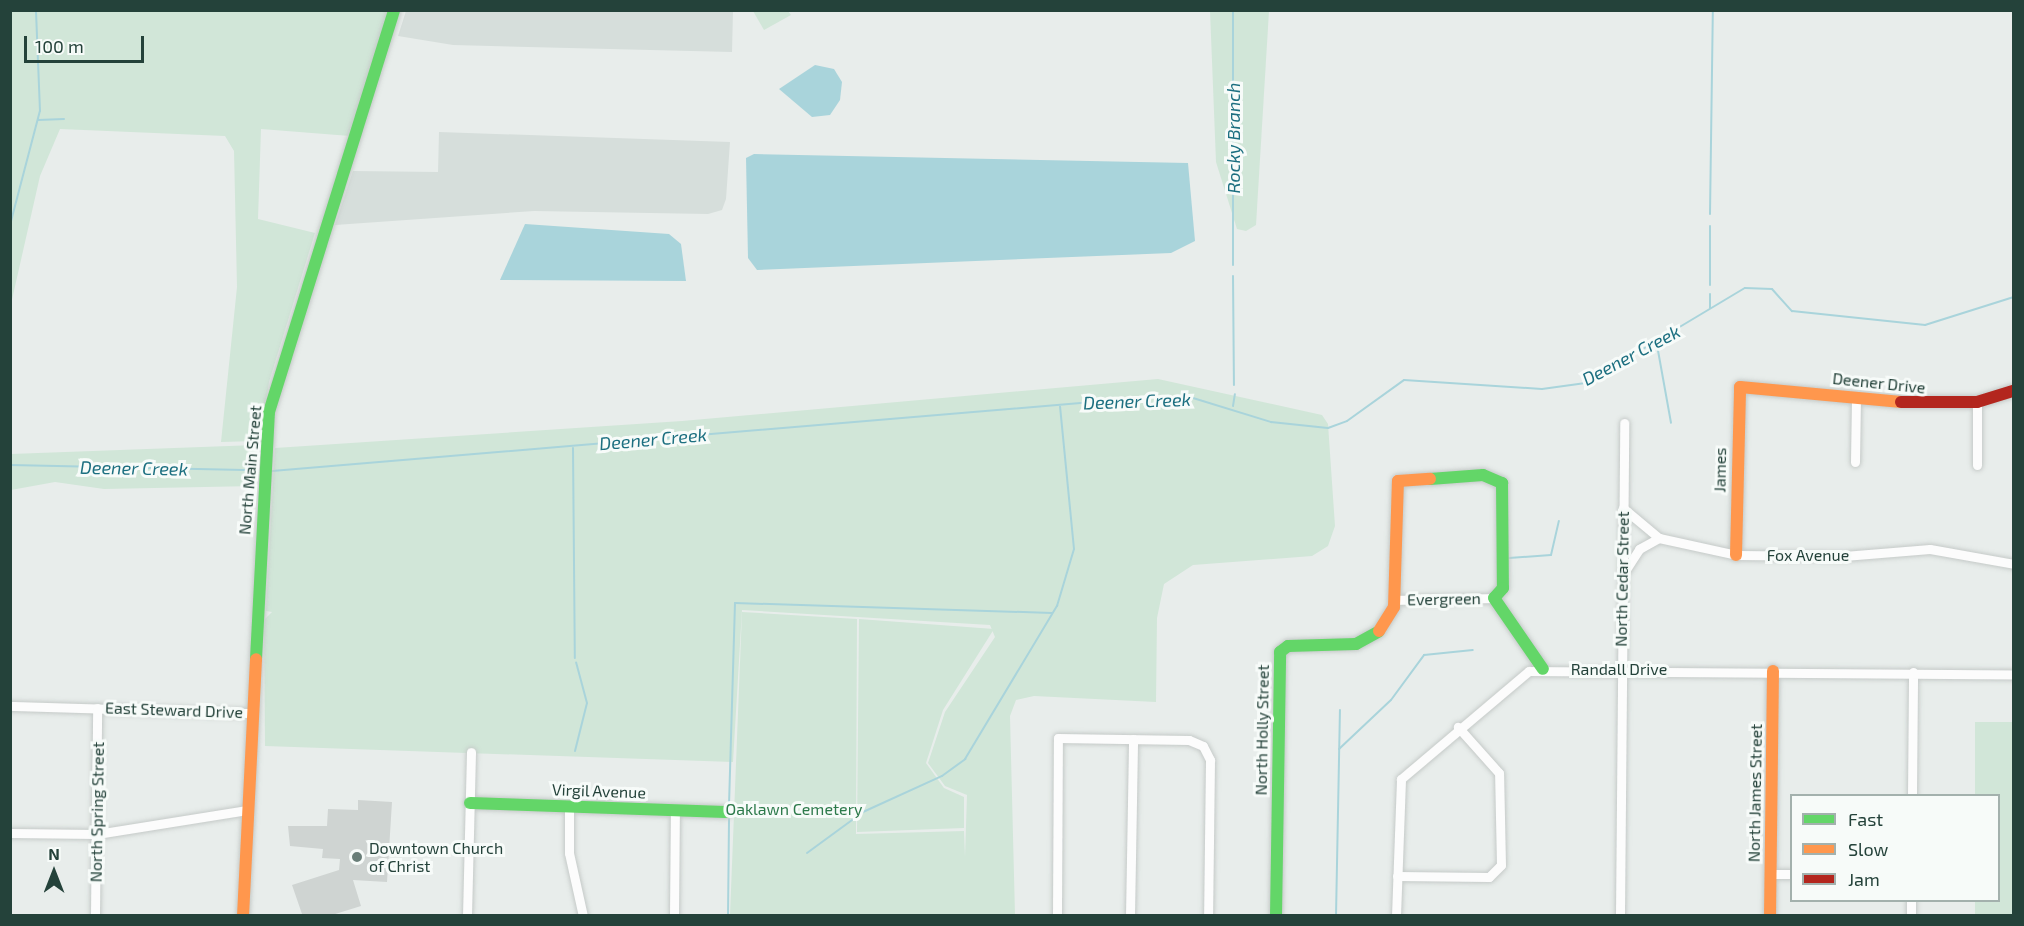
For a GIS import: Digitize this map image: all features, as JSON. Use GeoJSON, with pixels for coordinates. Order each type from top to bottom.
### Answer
{"type":"FeatureCollection","features":[{"type":"Feature","properties":{"kind":"street","name":"North Main Street"},"geometry":{"type":"LineString","coordinates":[[243,915],[251,713],[269,412],[394,10]]}},
{"type":"Feature","properties":{"kind":"street","name":"Deener Drive"},"geometry":{"type":"LineString","coordinates":[[1740,387],[1933,405],[1977,402],[2013,392]]}},
{"type":"Feature","properties":{"kind":"street","name":"James"},"geometry":{"type":"LineString","coordinates":[[1736,555],[1740,387]]}},
{"type":"Feature","properties":{"kind":"street"},"geometry":{"type":"LineString","coordinates":[[1855,462],[1856,397]]}},
{"type":"Feature","properties":{"kind":"street"},"geometry":{"type":"LineString","coordinates":[[1977,402],[1977,465]]}},
{"type":"Feature","properties":{"kind":"street","name":"North Cedar Street"},"geometry":{"type":"LineString","coordinates":[[1620,915],[1624,423]]}},
{"type":"Feature","properties":{"kind":"street"},"geometry":{"type":"LineString","coordinates":[[1394,600],[1398,481],[1483,475],[1498,478],[1504,489],[1503,588],[1494,598],[1543,669]]}},
{"type":"Feature","properties":{"kind":"street"},"geometry":{"type":"LineString","coordinates":[[1623,508],[1659,538],[1639,549],[1623,576]]}},
{"type":"Feature","properties":{"kind":"street","name":"Fox Avenue"},"geometry":{"type":"LineString","coordinates":[[1659,538],[1736,555],[1844,556],[1930,549],[2013,564]]}},
{"type":"Feature","properties":{"kind":"street","name":"Evergreen"},"geometry":{"type":"LineString","coordinates":[[1394,600],[1494,598]]}},
{"type":"Feature","properties":{"kind":"street","name":"North Holly Street"},"geometry":{"type":"LineString","coordinates":[[1276,915],[1280,652],[1288,646],[1372,640],[1385,628],[1394,600]]}},
{"type":"Feature","properties":{"kind":"street","name":"Randall Drive"},"geometry":{"type":"LineString","coordinates":[[1396,915],[1401,779],[1458,727],[1522,674],[1543,669],[1622,669],[2013,674]]}},
{"type":"Feature","properties":{"kind":"street","name":"North James Street"},"geometry":{"type":"LineString","coordinates":[[1770,915],[1773,671]]}},
{"type":"Feature","properties":{"kind":"street"},"geometry":{"type":"LineString","coordinates":[[1912,794],[1913,672]]}},
{"type":"Feature","properties":{"kind":"street","name":"East Steward Drive"},"geometry":{"type":"LineString","coordinates":[[10,706],[251,713]]}},
{"type":"Feature","properties":{"kind":"street","name":"North Spring Street"},"geometry":{"type":"LineString","coordinates":[[95,915],[97,708]]}},
{"type":"Feature","properties":{"kind":"street"},"geometry":{"type":"LineString","coordinates":[[1397,876],[1489,877],[1501,865],[1499,773],[1458,727]]}},
{"type":"Feature","properties":{"kind":"street"},"geometry":{"type":"LineString","coordinates":[[1057,915],[1058,738],[1189,740],[1207,753],[1208,915]]}},
{"type":"Feature","properties":{"kind":"street"},"geometry":{"type":"LineString","coordinates":[[1130,915],[1133,739]]}},
{"type":"Feature","properties":{"kind":"street"},"geometry":{"type":"LineString","coordinates":[[467,915],[471,752]]}},
{"type":"Feature","properties":{"kind":"street","name":"Virgil Avenue"},"geometry":{"type":"LineString","coordinates":[[470,803],[726,812]]}},
{"type":"Feature","properties":{"kind":"street"},"geometry":{"type":"LineString","coordinates":[[569,806],[569,853],[583,915]]}},
{"type":"Feature","properties":{"kind":"street"},"geometry":{"type":"LineString","coordinates":[[10,833],[97,834],[247,810]]}},
{"type":"Feature","properties":{"kind":"street"},"geometry":{"type":"LineString","coordinates":[[674,915],[675,811]]}},
{"type":"Feature","properties":{"kind":"street"},"geometry":{"type":"LineString","coordinates":[[1771,874],[1790,874]]}},
{"type":"Feature","properties":{"kind":"shaded area"},"geometry":{"type":"Polygon","coordinates":[[[406,11],[733,11],[732,52],[453,45],[398,36],[406,11]]]}},
{"type":"Feature","properties":{"kind":"shaded area"},"geometry":{"type":"Polygon","coordinates":[[[439,132],[730,142],[726,199],[722,210],[708,214],[534,211],[335,225],[353,171],[438,172],[439,132]]]}},
{"type":"Feature","properties":{"kind":"green space"},"geometry":{"type":"Polygon","coordinates":[[[11,11],[389,11],[350,136],[261,129],[258,219],[315,233],[269,382],[260,441],[221,442],[237,287],[234,151],[225,136],[60,129],[40,176],[11,304],[11,11]]]}},
{"type":"Feature","properties":{"kind":"green space"},"geometry":{"type":"Polygon","coordinates":[[[753,11],[788,11],[791,15],[764,30],[753,11]]]}},
{"type":"Feature","properties":{"kind":"green space"},"geometry":{"type":"Polygon","coordinates":[[[1210,11],[1269,11],[1256,225],[1246,231],[1237,229],[1216,162],[1210,11]]]}},
{"type":"Feature","properties":{"kind":"green space","name":"Oaklawn Cemetery"},"geometry":{"type":"Polygon","coordinates":[[[1158,379],[1322,415],[1328,424],[1335,526],[1328,546],[1312,556],[1193,565],[1164,584],[1157,618],[1156,702],[1034,696],[1016,700],[1010,716],[1015,915],[730,915],[742,612],[857,619],[856,834],[964,831],[965,857],[967,795],[945,786],[928,763],[945,712],[995,637],[990,625],[742,610],[733,762],[265,746],[264,620],[272,612],[266,611],[275,448],[682,421],[1158,379]]]}},
{"type":"Feature","properties":{"kind":"green space"},"geometry":{"type":"Polygon","coordinates":[[[258,445],[255,486],[104,489],[55,482],[11,490],[11,454],[258,445]]]}},
{"type":"Feature","properties":{"kind":"green space"},"geometry":{"type":"Polygon","coordinates":[[[859,619],[994,629],[943,710],[926,763],[944,788],[964,797],[964,828],[857,832],[859,619]]]}},
{"type":"Feature","properties":{"kind":"green space"},"geometry":{"type":"Polygon","coordinates":[[[1975,722],[2013,722],[2013,915],[1975,915],[1975,902],[2000,902],[2000,794],[1975,794],[1975,722]]]}},
{"type":"Feature","properties":{"kind":"water"},"geometry":{"type":"Polygon","coordinates":[[[815,65],[834,69],[842,82],[840,100],[830,115],[812,117],[779,89],[815,65]]]}},
{"type":"Feature","properties":{"kind":"water"},"geometry":{"type":"Polygon","coordinates":[[[754,154],[1188,163],[1195,241],[1171,253],[757,270],[748,258],[746,158],[754,154]]]}},
{"type":"Feature","properties":{"kind":"water"},"geometry":{"type":"Polygon","coordinates":[[[525,224],[669,234],[681,244],[686,281],[500,280],[525,224]]]}},
{"type":"Feature","properties":{"kind":"building","name":"Downtown Church of Christ"},"geometry":{"type":"Polygon","coordinates":[[[358,800],[392,802],[387,882],[353,880],[361,906],[332,915],[302,914],[292,885],[339,870],[340,859],[322,858],[323,849],[290,846],[288,826],[327,826],[328,809],[358,810],[358,800]]]}},
{"type":"Feature","properties":{"kind":"waterway"},"geometry":{"type":"LineString","coordinates":[[10,225],[40,111],[36,10]]}},
{"type":"Feature","properties":{"kind":"waterway","name":"Rocky Branch"},"geometry":{"type":"LineString","coordinates":[[1233,10],[1233,265]]}},
{"type":"Feature","properties":{"kind":"waterway"},"geometry":{"type":"LineString","coordinates":[[1710,214],[1713,10]]}},
{"type":"Feature","properties":{"kind":"waterway"},"geometry":{"type":"LineString","coordinates":[[38,120],[64,119]]}},
{"type":"Feature","properties":{"kind":"waterway"},"geometry":{"type":"LineString","coordinates":[[1710,226],[1710,285]]}},
{"type":"Feature","properties":{"kind":"waterway","name":"Rocky Branch"},"geometry":{"type":"LineString","coordinates":[[1233,276],[1234,385]]}},
{"type":"Feature","properties":{"kind":"waterway","name":"Deener Creek"},"geometry":{"type":"LineString","coordinates":[[272,471],[1151,397],[1193,398],[1271,422],[1328,428],[1347,421],[1404,380],[1542,389],[1586,383],[1745,288],[1772,289],[1792,311],[1925,325],[2014,297]]}},
{"type":"Feature","properties":{"kind":"waterway"},"geometry":{"type":"LineString","coordinates":[[1710,294],[1710,308]]}},
{"type":"Feature","properties":{"kind":"waterway"},"geometry":{"type":"LineString","coordinates":[[1657,345],[1671,423]]}},
{"type":"Feature","properties":{"kind":"waterway","name":"Rocky Branch"},"geometry":{"type":"LineString","coordinates":[[1233,406],[1235,394]]}},
{"type":"Feature","properties":{"kind":"waterway"},"geometry":{"type":"LineString","coordinates":[[807,853],[863,812],[942,776],[965,759],[1057,606],[1074,549],[1060,407]]}},
{"type":"Feature","properties":{"kind":"waterway"},"geometry":{"type":"LineString","coordinates":[[573,448],[575,658]]}},
{"type":"Feature","properties":{"kind":"waterway","name":"Deener Creek"},"geometry":{"type":"LineString","coordinates":[[10,465],[258,470]]}},
{"type":"Feature","properties":{"kind":"waterway"},"geometry":{"type":"LineString","coordinates":[[1509,558],[1551,555],[1559,521]]}},
{"type":"Feature","properties":{"kind":"waterway"},"geometry":{"type":"LineString","coordinates":[[729,805],[735,603],[1052,613]]}},
{"type":"Feature","properties":{"kind":"waterway"},"geometry":{"type":"LineString","coordinates":[[1339,749],[1391,700],[1424,655],[1473,650]]}},
{"type":"Feature","properties":{"kind":"waterway"},"geometry":{"type":"LineString","coordinates":[[575,751],[587,703],[576,662]]}},
{"type":"Feature","properties":{"kind":"waterway"},"geometry":{"type":"LineString","coordinates":[[1336,916],[1340,710]]}},
{"type":"Feature","properties":{"kind":"waterway"},"geometry":{"type":"LineString","coordinates":[[728,916],[729,819]]}},
{"type":"Feature","properties":{"kind":"traffic: fast"},"geometry":{"type":"LineString","coordinates":[[256,659],[269,412],[394,10]]}},
{"type":"Feature","properties":{"kind":"traffic: fast"},"geometry":{"type":"LineString","coordinates":[[1430,479],[1483,475],[1502,483],[1503,588],[1494,598],[1543,669]]}},
{"type":"Feature","properties":{"kind":"traffic: fast"},"geometry":{"type":"LineString","coordinates":[[1276,916],[1280,652],[1288,646],[1356,644],[1379,631]]}},
{"type":"Feature","properties":{"kind":"traffic: fast"},"geometry":{"type":"LineString","coordinates":[[470,803],[726,812]]}},
{"type":"Feature","properties":{"kind":"traffic: slow"},"geometry":{"type":"LineString","coordinates":[[1736,555],[1740,387],[1901,402]]}},
{"type":"Feature","properties":{"kind":"traffic: slow"},"geometry":{"type":"LineString","coordinates":[[1379,631],[1394,607],[1398,481],[1430,479]]}},
{"type":"Feature","properties":{"kind":"traffic: slow"},"geometry":{"type":"LineString","coordinates":[[243,916],[256,659]]}},
{"type":"Feature","properties":{"kind":"traffic: slow"},"geometry":{"type":"LineString","coordinates":[[1770,916],[1773,671]]}},
{"type":"Feature","properties":{"kind":"traffic: jam"},"geometry":{"type":"LineString","coordinates":[[1901,402],[1977,402],[2014,391]]}},
{"type":"Feature","properties":{"kind":"place","name":"Downtown Church of Christ"},"geometry":{"type":"Point","coordinates":[357,857]}}]}
